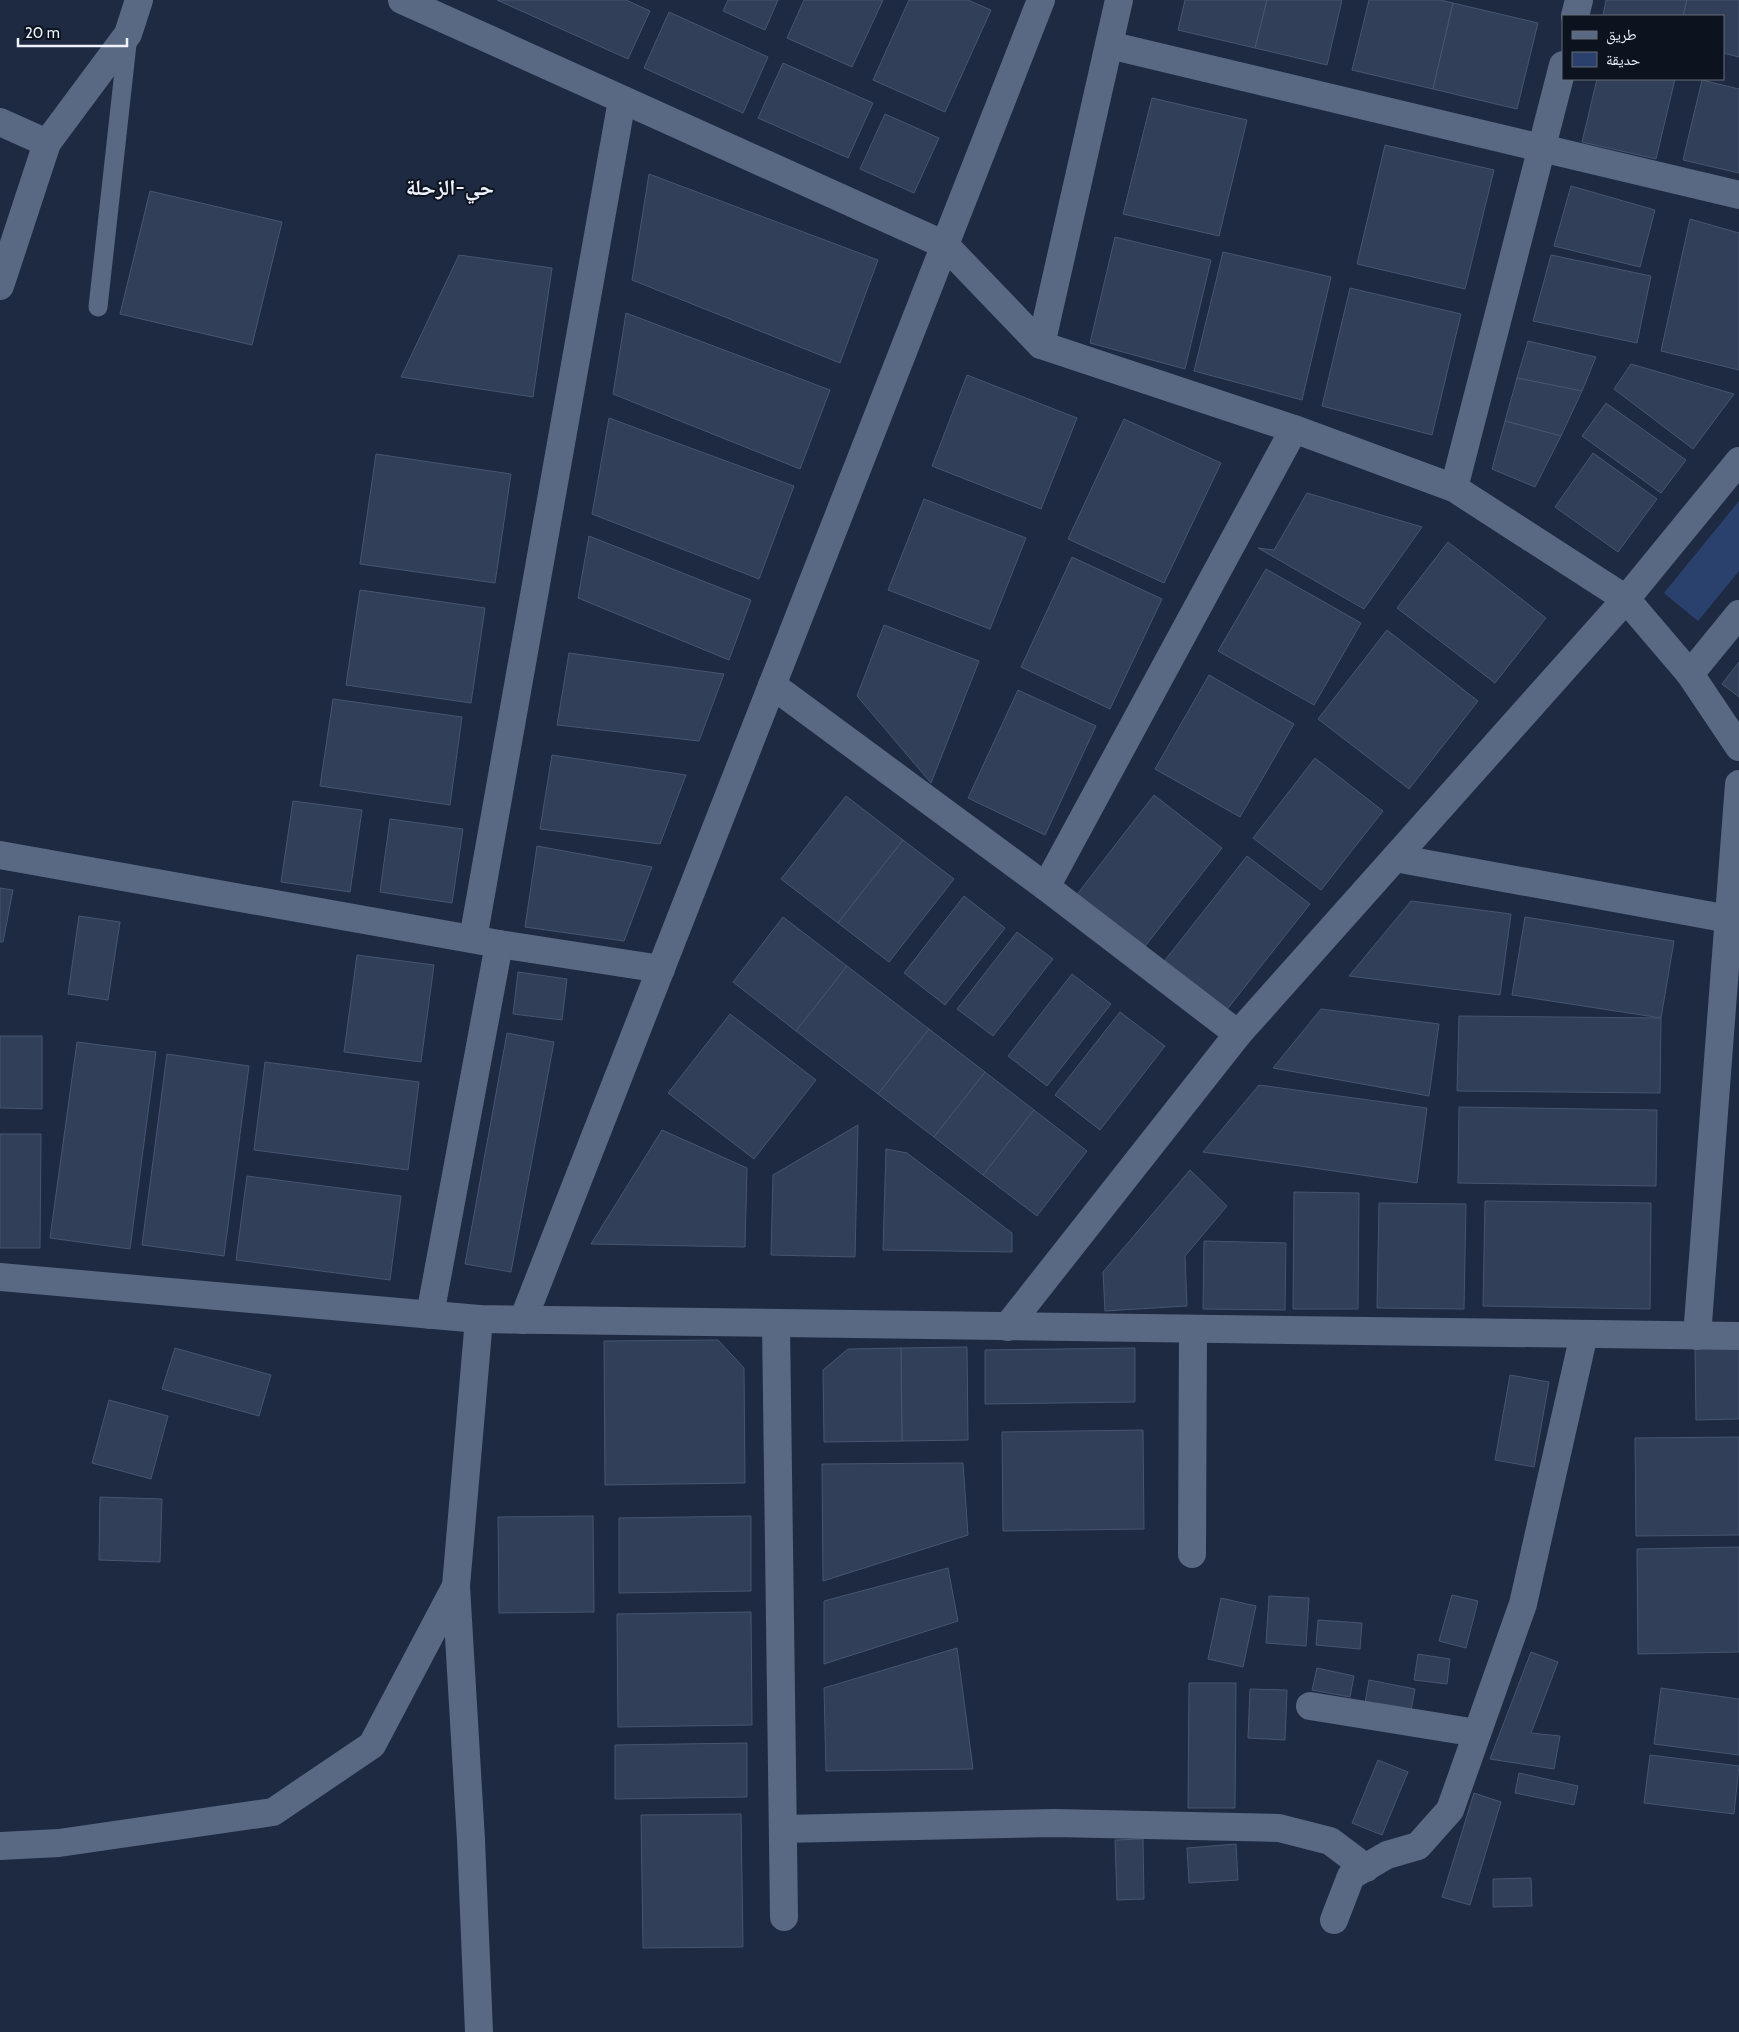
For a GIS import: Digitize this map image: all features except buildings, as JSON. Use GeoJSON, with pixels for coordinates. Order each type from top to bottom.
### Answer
{"type":"FeatureCollection","features":[{"type":"Feature","properties":{"kind":"street"},"geometry":{"type":"LineString","coordinates":[[0,286],[47,143],[128,34],[139,0]]}},
{"type":"Feature","properties":{"kind":"street"},"geometry":{"type":"LineString","coordinates":[[402,0],[945,245],[1041,346],[1294,429],[1454,488],[1626,599],[1690,674],[1739,747]]}},
{"type":"Feature","properties":{"kind":"street"},"geometry":{"type":"LineString","coordinates":[[523,1320],[1041,0]]}},
{"type":"Feature","properties":{"kind":"street"},"geometry":{"type":"LineString","coordinates":[[1041,346],[1119,0]]}},
{"type":"Feature","properties":{"kind":"street"},"geometry":{"type":"LineString","coordinates":[[1575,15],[1579,0]]}},
{"type":"Feature","properties":{"kind":"street"},"geometry":{"type":"LineString","coordinates":[[1109,45],[1739,195]]}},
{"type":"Feature","properties":{"kind":"street"},"geometry":{"type":"LineString","coordinates":[[1454,488],[1562,69]]}},
{"type":"Feature","properties":{"kind":"street"},"geometry":{"type":"LineString","coordinates":[[430,1315],[486,942],[622,100]]}},
{"type":"Feature","properties":{"kind":"street"},"geometry":{"type":"LineString","coordinates":[[0,122],[47,143]]}},
{"type":"Feature","properties":{"kind":"street"},"geometry":{"type":"LineString","coordinates":[[1046,887],[1294,429]]}},
{"type":"Feature","properties":{"kind":"street"},"geometry":{"type":"LineString","coordinates":[[1007,1327],[1238,1034],[1626,599],[1739,461]]}},
{"type":"Feature","properties":{"kind":"street"},"geometry":{"type":"LineString","coordinates":[[1690,674],[1739,614]]}},
{"type":"Feature","properties":{"kind":"street"},"geometry":{"type":"LineString","coordinates":[[772,685],[1046,887],[1238,1034]]}},
{"type":"Feature","properties":{"kind":"street"},"geometry":{"type":"LineString","coordinates":[[1697,1336],[1739,784]]}},
{"type":"Feature","properties":{"kind":"street"},"geometry":{"type":"LineString","coordinates":[[0,855],[486,942],[660,969]]}},
{"type":"Feature","properties":{"kind":"street"},"geometry":{"type":"LineString","coordinates":[[1395,858],[1729,919]]}},
{"type":"Feature","properties":{"kind":"street"},"geometry":{"type":"LineString","coordinates":[[0,1277],[480,1320],[1739,1336]]}},
{"type":"Feature","properties":{"kind":"street"},"geometry":{"type":"LineString","coordinates":[[479,2032],[471,1840],[456,1586],[480,1320]]}},
{"type":"Feature","properties":{"kind":"street"},"geometry":{"type":"LineString","coordinates":[[776,1324],[784,1917]]}},
{"type":"Feature","properties":{"kind":"street"},"geometry":{"type":"LineString","coordinates":[[1192,1554],[1193,1329]]}},
{"type":"Feature","properties":{"kind":"street"},"geometry":{"type":"LineString","coordinates":[[1334,1920],[1352,1876],[1387,1855],[1418,1846],[1450,1810],[1523,1604],[1584,1334]]}},
{"type":"Feature","properties":{"kind":"street"},"geometry":{"type":"LineString","coordinates":[[0,1846],[59,1843],[273,1812],[372,1745],[456,1586]]}},
{"type":"Feature","properties":{"kind":"street"},"geometry":{"type":"LineString","coordinates":[[1310,1706],[1477,1733]]}},
{"type":"Feature","properties":{"kind":"street"},"geometry":{"type":"LineString","coordinates":[[783,1829],[1055,1823],[1279,1828],[1330,1842],[1366,1868]]}},
{"type":"Feature","properties":{"kind":"lane"},"geometry":{"type":"LineString","coordinates":[[98,307],[128,34]]}},
{"type":"Feature","properties":{"kind":"green space"},"geometry":{"type":"Polygon","coordinates":[[[1739,501],[1739,571],[1698,621],[1664,593],[1739,501]]]}},
{"type":"Feature","properties":{"kind":"district","name":"حي-الزحلة"},"geometry":{"type":"Point","coordinates":[450,187]}}]}
